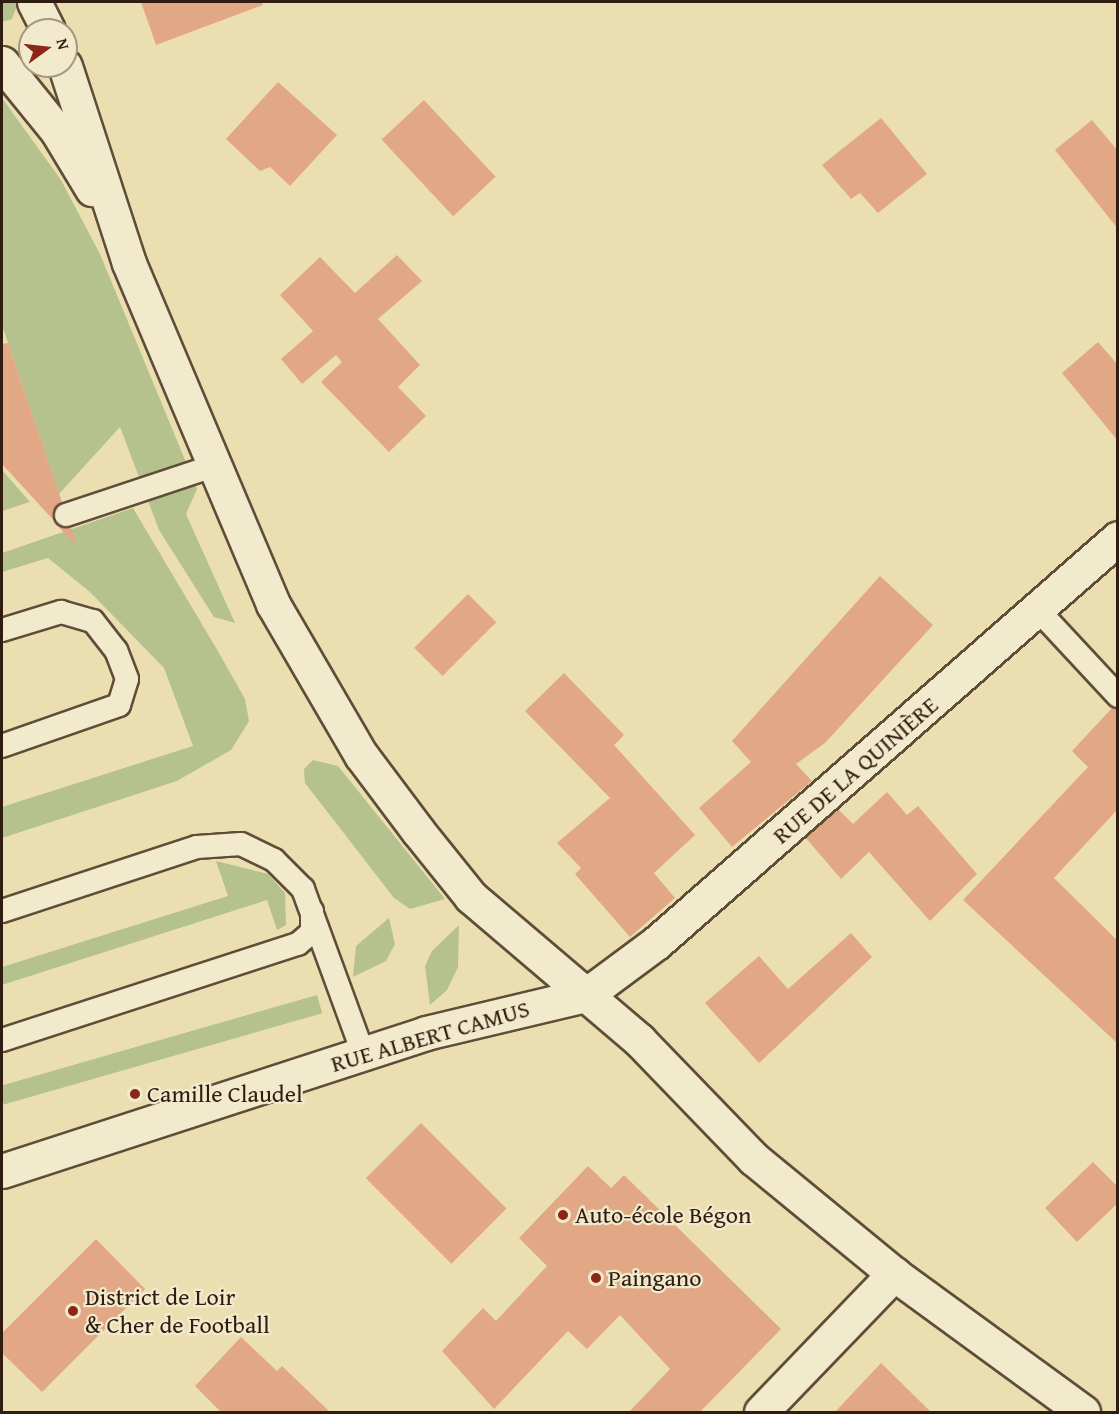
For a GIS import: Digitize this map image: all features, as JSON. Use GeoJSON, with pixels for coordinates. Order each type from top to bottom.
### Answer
{"type":"FeatureCollection","features":[{"type":"Feature","properties":{"kind":"street"},"geometry":{"type":"LineString","coordinates":[[34,2],[42,18]]}},
{"type":"Feature","properties":{"kind":"street"},"geometry":{"type":"LineString","coordinates":[[2,63],[57,130],[129,263]]}},
{"type":"Feature","properties":{"kind":"street"},"geometry":{"type":"LineString","coordinates":[[68,78],[129,263],[213,466],[278,614],[361,755],[471,897],[639,1040],[754,1159],[894,1274],[1083,1413]]}},
{"type":"Feature","properties":{"kind":"street","name":"RUE DE LA QUINIÈRE"},"geometry":{"type":"LineString","coordinates":[[586,995],[656,943],[1039,611],[1118,538]]}},
{"type":"Feature","properties":{"kind":"street","name":"RUE ALBERT CAMUS"},"geometry":{"type":"LineString","coordinates":[[2,1171],[363,1053],[586,995]]}},
{"type":"Feature","properties":{"kind":"street"},"geometry":{"type":"LineString","coordinates":[[761,1413],[894,1274]]}},
{"type":"Feature","properties":{"kind":"lane"},"geometry":{"type":"LineString","coordinates":[[66,515],[213,466]]}},
{"type":"Feature","properties":{"kind":"lane"},"geometry":{"type":"LineString","coordinates":[[1039,611],[1118,696]]}},
{"type":"Feature","properties":{"kind":"lane"},"geometry":{"type":"LineString","coordinates":[[2,630],[61,612],[93,621],[116,650],[127,679],[119,705],[2,746]]}},
{"type":"Feature","properties":{"kind":"lane"},"geometry":{"type":"LineString","coordinates":[[2,911],[197,847],[241,844],[274,860],[303,890],[363,1053]]}},
{"type":"Feature","properties":{"kind":"lane"},"geometry":{"type":"LineString","coordinates":[[2,1040],[298,944],[312,932],[312,911]]}},
{"type":"Feature","properties":{"kind":"green space"},"geometry":{"type":"Polygon","coordinates":[[[2,2],[18,3],[12,19],[2,22],[2,2]]]}},
{"type":"Feature","properties":{"kind":"green space"},"geometry":{"type":"Polygon","coordinates":[[[2,98],[61,180],[100,254],[197,489],[186,514],[235,623],[214,617],[159,530],[120,427],[59,494],[2,325],[2,98]]]}},
{"type":"Feature","properties":{"kind":"green space"},"geometry":{"type":"Polygon","coordinates":[[[2,470],[30,502],[2,511],[2,470]]]}},
{"type":"Feature","properties":{"kind":"green space"},"geometry":{"type":"Polygon","coordinates":[[[133,508],[245,699],[249,721],[231,750],[177,781],[2,838],[2,807],[193,746],[164,668],[90,592],[48,558],[2,572],[2,553],[133,508]]]}},
{"type":"Feature","properties":{"kind":"green space"},"geometry":{"type":"Polygon","coordinates":[[[313,760],[338,766],[445,899],[410,909],[394,898],[305,783],[304,769],[313,760]]]}},
{"type":"Feature","properties":{"kind":"green space"},"geometry":{"type":"Polygon","coordinates":[[[216,861],[268,874],[285,893],[286,925],[277,930],[267,900],[2,985],[2,967],[228,896],[216,861]]]}},
{"type":"Feature","properties":{"kind":"green space"},"geometry":{"type":"Polygon","coordinates":[[[389,918],[395,944],[386,961],[353,977],[356,946],[389,918]]]}},
{"type":"Feature","properties":{"kind":"green space"},"geometry":{"type":"Polygon","coordinates":[[[459,925],[458,967],[447,990],[430,1005],[425,966],[432,951],[459,925]]]}},
{"type":"Feature","properties":{"kind":"green space"},"geometry":{"type":"Polygon","coordinates":[[[317,995],[322,1013],[4,1104],[2,1085],[317,995]]]}},
{"type":"Feature","properties":{"kind":"building"},"geometry":{"type":"Polygon","coordinates":[[[141,2],[262,2],[263,5],[156,45],[141,2]]]}},
{"type":"Feature","properties":{"kind":"building"},"geometry":{"type":"Polygon","coordinates":[[[278,82],[337,135],[290,186],[270,167],[260,171],[226,139],[278,82]]]}},
{"type":"Feature","properties":{"kind":"building"},"geometry":{"type":"Polygon","coordinates":[[[424,100],[496,177],[453,216],[382,140],[424,100]]]}},
{"type":"Feature","properties":{"kind":"building"},"geometry":{"type":"Polygon","coordinates":[[[881,118],[927,174],[878,213],[860,193],[851,199],[822,165],[881,118]]]}},
{"type":"Feature","properties":{"kind":"building"},"geometry":{"type":"Polygon","coordinates":[[[1092,120],[1118,151],[1118,229],[1055,150],[1092,120]]]}},
{"type":"Feature","properties":{"kind":"building"},"geometry":{"type":"Polygon","coordinates":[[[397,255],[422,281],[378,319],[420,365],[398,387],[426,416],[389,452],[321,382],[342,362],[336,355],[302,384],[281,359],[313,331],[280,295],[320,257],[355,293],[397,255]]]}},
{"type":"Feature","properties":{"kind":"building"},"geometry":{"type":"Polygon","coordinates":[[[1098,342],[1118,365],[1118,441],[1062,373],[1098,342]]]}},
{"type":"Feature","properties":{"kind":"building"},"geometry":{"type":"Polygon","coordinates":[[[8,343],[62,502],[53,512],[56,523],[2,464],[2,344],[8,343]]]}},
{"type":"Feature","properties":{"kind":"building"},"geometry":{"type":"Polygon","coordinates":[[[58,526],[71,528],[77,547],[58,526]]]}},
{"type":"Feature","properties":{"kind":"building"},"geometry":{"type":"Polygon","coordinates":[[[880,576],[933,625],[825,743],[796,764],[812,781],[732,847],[699,808],[751,762],[732,741],[880,576]]]}},
{"type":"Feature","properties":{"kind":"building"},"geometry":{"type":"Polygon","coordinates":[[[468,594],[496,622],[443,676],[414,648],[468,594]]]}},
{"type":"Feature","properties":{"kind":"building"},"geometry":{"type":"Polygon","coordinates":[[[564,673],[624,735],[614,745],[695,835],[654,873],[675,898],[630,937],[575,874],[581,868],[557,843],[610,798],[525,711],[564,673]]]}},
{"type":"Feature","properties":{"kind":"building"},"geometry":{"type":"Polygon","coordinates":[[[1112,708],[1118,709],[1118,809],[1054,878],[1118,941],[1118,1044],[963,900],[1088,767],[1072,751],[1112,708]]]}},
{"type":"Feature","properties":{"kind":"building"},"geometry":{"type":"Polygon","coordinates":[[[887,792],[907,815],[918,806],[977,874],[930,921],[869,852],[841,879],[805,837],[838,809],[853,824],[887,792]]]}},
{"type":"Feature","properties":{"kind":"building"},"geometry":{"type":"Polygon","coordinates":[[[851,933],[872,957],[759,1063],[705,1003],[759,956],[788,989],[851,933]]]}},
{"type":"Feature","properties":{"kind":"building"},"geometry":{"type":"Polygon","coordinates":[[[421,1123],[507,1209],[451,1264],[366,1178],[421,1123]]]}},
{"type":"Feature","properties":{"kind":"building"},"geometry":{"type":"Polygon","coordinates":[[[1093,1162],[1118,1187],[1118,1203],[1077,1242],[1045,1208],[1093,1162]]]}},
{"type":"Feature","properties":{"kind":"building"},"geometry":{"type":"Polygon","coordinates":[[[588,1166],[611,1188],[624,1175],[781,1329],[699,1413],[628,1413],[670,1369],[620,1315],[587,1349],[568,1331],[494,1409],[442,1351],[483,1308],[496,1321],[547,1266],[519,1238],[588,1166]]]}},
{"type":"Feature","properties":{"kind":"building","name":"District de Loir & Cher de Football"},"geometry":{"type":"Polygon","coordinates":[[[96,1239],[145,1289],[42,1392],[2,1353],[2,1333],[96,1239]]]}},
{"type":"Feature","properties":{"kind":"building"},"geometry":{"type":"Polygon","coordinates":[[[241,1337],[277,1371],[282,1366],[331,1413],[222,1413],[195,1386],[241,1337]]]}},
{"type":"Feature","properties":{"kind":"building"},"geometry":{"type":"Polygon","coordinates":[[[881,1363],[932,1413],[834,1413],[881,1363]]]}},
{"type":"Feature","properties":{"kind":"place","name":"Camille Claudel"},"geometry":{"type":"Point","coordinates":[135,1094]}},
{"type":"Feature","properties":{"kind":"place","name":"Auto-école Bégon"},"geometry":{"type":"Point","coordinates":[563,1215]}},
{"type":"Feature","properties":{"kind":"place","name":"Paingano"},"geometry":{"type":"Point","coordinates":[596,1278]}},
{"type":"Feature","properties":{"kind":"place","name":"District de Loir & Cher de Football"},"geometry":{"type":"Point","coordinates":[73,1311]}}]}
